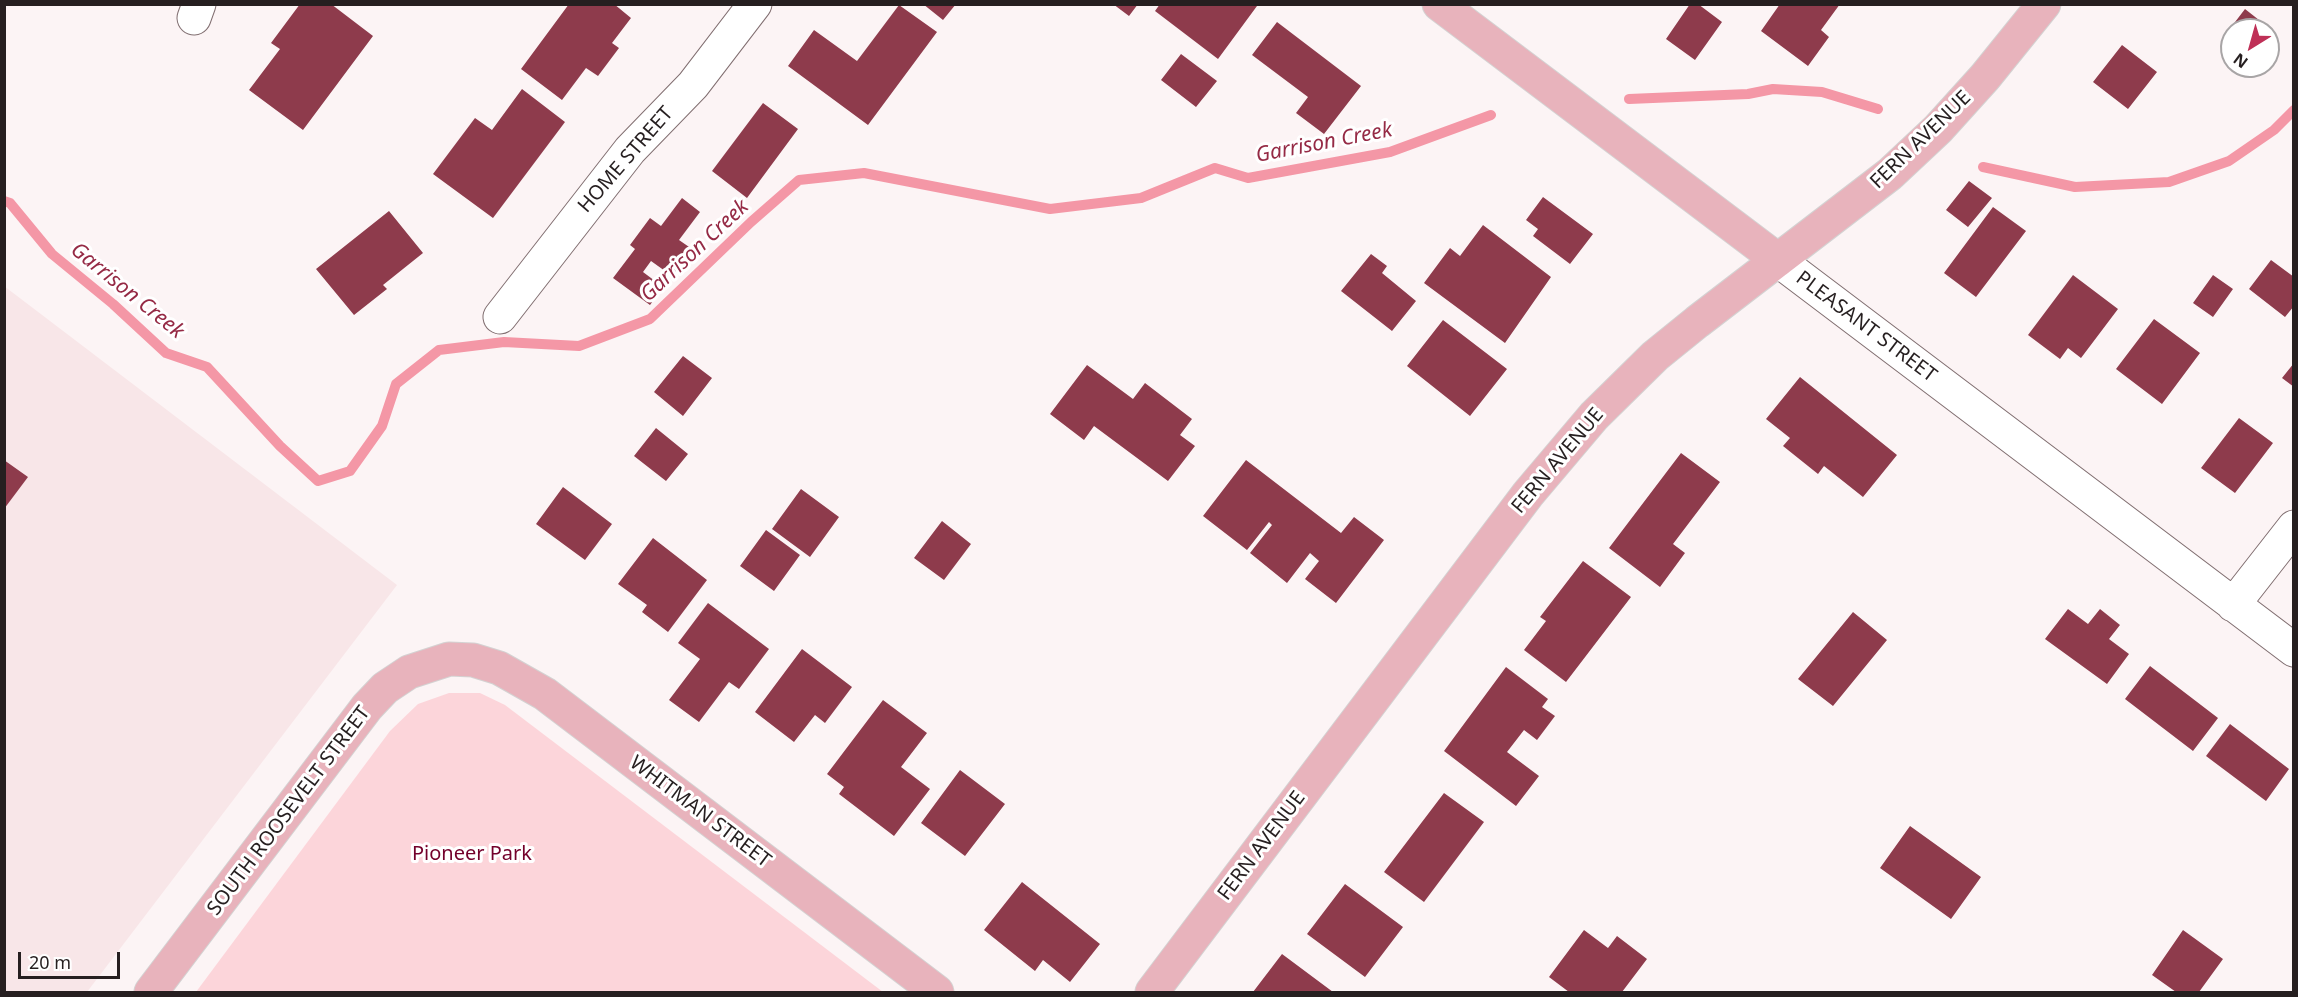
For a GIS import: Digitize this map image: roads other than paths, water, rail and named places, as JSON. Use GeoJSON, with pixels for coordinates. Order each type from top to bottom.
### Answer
{"type":"FeatureCollection","features":[{"type":"Feature","properties":{"kind":"main road","name":"PLEASANT STREET"},"geometry":{"type":"LineString","coordinates":[[1439,4],[1778,260]]}},
{"type":"Feature","properties":{"kind":"main road","name":"FERN AVENUE"},"geometry":{"type":"LineString","coordinates":[[1152,993],[1556,459],[1594,416],[1655,356],[1890,174],[1938,129],[2044,4]]}},
{"type":"Feature","properties":{"kind":"main road","name":"SOUTH ROOSEVELT STREET"},"geometry":{"type":"LineString","coordinates":[[151,993],[367,707],[386,688],[410,672],[449,658]]}},
{"type":"Feature","properties":{"kind":"main road","name":"WHITMAN STREET"},"geometry":{"type":"LineString","coordinates":[[449,658],[473,660],[499,668],[545,694],[937,993]]}},
{"type":"Feature","properties":{"kind":"street","name":"HOME STREET"},"geometry":{"type":"LineString","coordinates":[[500,317],[630,150],[693,85],[755,4]]}},
{"type":"Feature","properties":{"kind":"street","name":"PLEASANT STREET"},"geometry":{"type":"LineString","coordinates":[[1778,260],[2294,650]]}},
{"type":"Feature","properties":{"kind":"street"},"geometry":{"type":"LineString","coordinates":[[2233,605],[2294,527]]}},
{"type":"Feature","properties":{"kind":"waterway","name":"Garrison Creek"},"geometry":{"type":"LineString","coordinates":[[1629,99],[1748,94],[1773,89],[1822,92],[1878,109]]}},
{"type":"Feature","properties":{"kind":"waterway","name":"Garrison Creek"},"geometry":{"type":"LineString","coordinates":[[1983,167],[2075,187],[2169,182],[2229,161],[2274,130],[2294,110]]}},
{"type":"Feature","properties":{"kind":"waterway","name":"Garrison Creek"},"geometry":{"type":"LineString","coordinates":[[4,201],[10,203],[52,254],[113,304],[166,353],[207,367],[280,446],[318,481],[350,471],[382,426],[396,384],[439,350],[504,342],[579,346],[650,319],[751,222],[799,180],[864,173],[1050,209],[1141,198],[1215,168],[1248,178],[1390,152],[1491,115]]}},
{"type":"Feature","properties":{"kind":"park label","name":"Pioneer Park"},"geometry":{"type":"Point","coordinates":[472,854]}}]}
